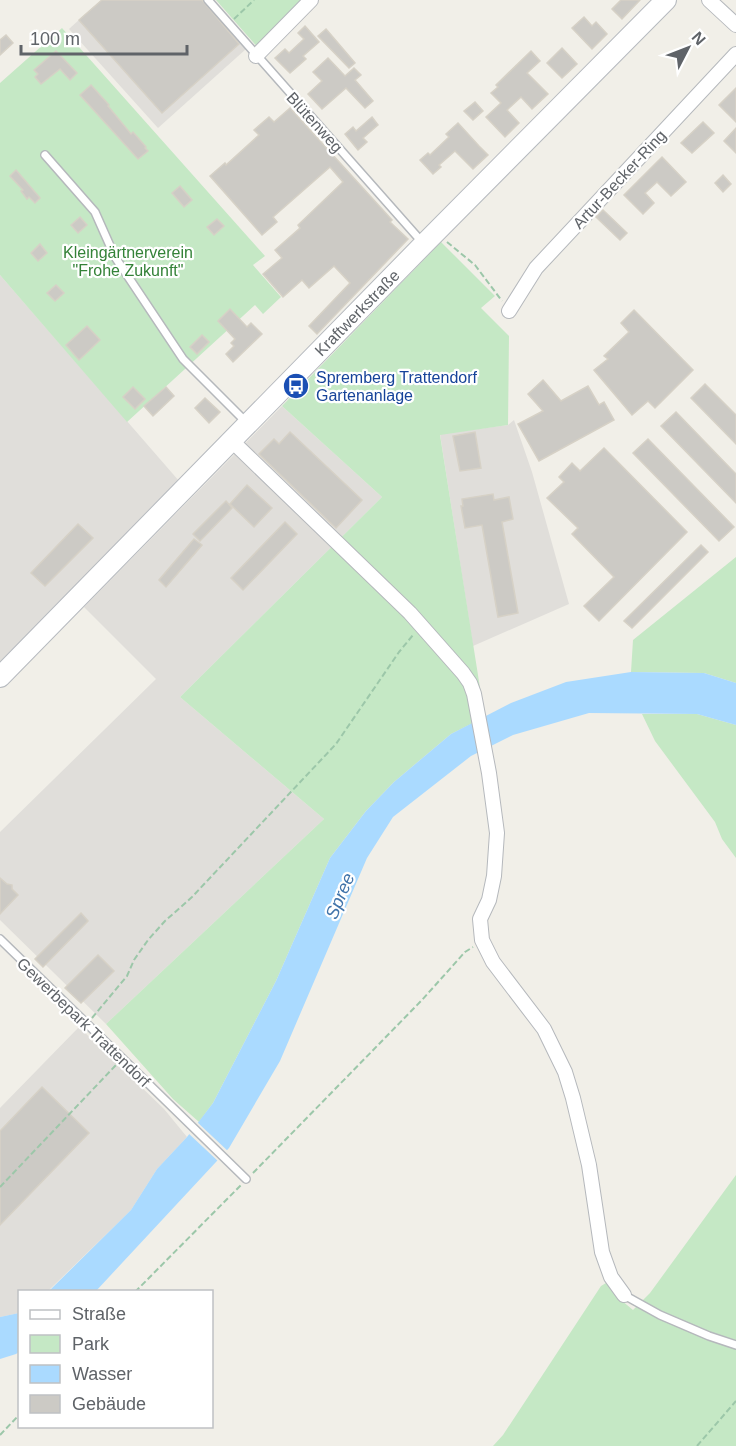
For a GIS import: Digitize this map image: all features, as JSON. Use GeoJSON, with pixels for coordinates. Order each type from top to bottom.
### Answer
{"type":"FeatureCollection","features":[{"type":"Feature","properties":{"kind":"main road","name":"Kraftwerkstraße"},"geometry":{"type":"LineString","coordinates":[[0,677],[666,0]]}},
{"type":"Feature","properties":{"kind":"street"},"geometry":{"type":"LineString","coordinates":[[256,56],[311,0]]}},
{"type":"Feature","properties":{"kind":"street"},"geometry":{"type":"LineString","coordinates":[[709,0],[736,25]]}},
{"type":"Feature","properties":{"kind":"street","name":"Artur-Becker-Ring"},"geometry":{"type":"LineString","coordinates":[[509,311],[536,268],[736,54]]}},
{"type":"Feature","properties":{"kind":"street"},"geometry":{"type":"LineString","coordinates":[[232,441],[410,613],[470,683],[476,702],[489,772],[497,833],[494,876],[489,900],[480,919],[482,940],[493,962],[544,1029],[565,1072],[589,1165],[602,1252],[611,1277],[624,1295]]}},
{"type":"Feature","properties":{"kind":"lane","name":"Blütenweg"},"geometry":{"type":"LineString","coordinates":[[207,0],[256,56],[430,239]]}},
{"type":"Feature","properties":{"kind":"lane"},"geometry":{"type":"LineString","coordinates":[[45,155],[95,212],[115,257],[183,359],[248,424]]}},
{"type":"Feature","properties":{"kind":"lane","name":"Gewerbepark Trattendorf"},"geometry":{"type":"LineString","coordinates":[[0,939],[244,1177]]}},
{"type":"Feature","properties":{"kind":"lane"},"geometry":{"type":"LineString","coordinates":[[624,1295],[660,1316],[736,1345]]}},
{"type":"Feature","properties":{"kind":"path"},"geometry":{"type":"LineString","coordinates":[[229,25],[254,0]]}},
{"type":"Feature","properties":{"kind":"path"},"geometry":{"type":"LineString","coordinates":[[430,239],[475,265],[509,311]]}},
{"type":"Feature","properties":{"kind":"path"},"geometry":{"type":"LineString","coordinates":[[87,1025],[127,976],[134,960],[148,940],[192,897],[336,744],[399,652],[421,626]]}},
{"type":"Feature","properties":{"kind":"path"},"geometry":{"type":"LineString","coordinates":[[137,1290],[244,1177],[422,1000],[465,952],[482,940]]}},
{"type":"Feature","properties":{"kind":"path"},"geometry":{"type":"LineString","coordinates":[[0,1187],[122,1059]]}},
{"type":"Feature","properties":{"kind":"path"},"geometry":{"type":"LineString","coordinates":[[697,1446],[736,1401]]}},
{"type":"Feature","properties":{"kind":"path"},"geometry":{"type":"LineString","coordinates":[[0,1435],[18,1415]]}},
{"type":"Feature","properties":{"kind":"shaded area"},"geometry":{"type":"Polygon","coordinates":[[[101,0],[202,0],[246,49],[158,128],[69,29],[101,0]]]}},
{"type":"Feature","properties":{"kind":"shaded area"},"geometry":{"type":"Polygon","coordinates":[[[0,275],[179,481],[0,663],[0,275]]]}},
{"type":"Feature","properties":{"kind":"shaded area"},"geometry":{"type":"Polygon","coordinates":[[[282,406],[382,497],[180,697],[324,819],[106,1024],[0,920],[0,832],[156,679],[84,607],[282,406]]]}},
{"type":"Feature","properties":{"kind":"shaded area"},"geometry":{"type":"Polygon","coordinates":[[[514,420],[532,472],[569,604],[473,646],[440,434],[508,425],[514,420]]]}},
{"type":"Feature","properties":{"kind":"shaded area"},"geometry":{"type":"Polygon","coordinates":[[[79,1027],[164,1109],[187,1137],[157,1169],[131,1210],[49,1290],[18,1290],[18,1313],[0,1317],[0,1108],[79,1027]]]}},
{"type":"Feature","properties":{"kind":"green space"},"geometry":{"type":"Polygon","coordinates":[[[216,0],[308,0],[260,50],[216,0]]]}},
{"type":"Feature","properties":{"kind":"green space","name":"Kleingärtnerverein \"Frohe Zukunft\""},"geometry":{"type":"Polygon","coordinates":[[[62,28],[265,256],[253,265],[281,297],[263,314],[255,305],[127,422],[0,275],[0,83],[62,28]]]}},
{"type":"Feature","properties":{"kind":"green space"},"geometry":{"type":"Polygon","coordinates":[[[441,242],[495,296],[481,308],[509,336],[508,425],[440,435],[481,694],[469,705],[473,723],[451,734],[394,782],[366,811],[330,858],[276,981],[213,1103],[199,1122],[173,1099],[106,1024],[324,819],[180,697],[382,497],[282,406],[441,242]]]}},
{"type":"Feature","properties":{"kind":"green space"},"geometry":{"type":"Polygon","coordinates":[[[736,557],[736,683],[704,673],[631,672],[633,640],[736,557]]]}},
{"type":"Feature","properties":{"kind":"green space"},"geometry":{"type":"Polygon","coordinates":[[[642,714],[697,714],[736,725],[736,858],[722,839],[715,822],[655,741],[642,714]]]}},
{"type":"Feature","properties":{"kind":"green space"},"geometry":{"type":"Polygon","coordinates":[[[736,1175],[736,1446],[493,1446],[503,1435],[601,1286],[606,1283],[633,1310],[650,1293],[736,1175]]]}},
{"type":"Feature","properties":{"kind":"water","name":"Spree"},"geometry":{"type":"Polygon","coordinates":[[[631,672],[704,673],[736,683],[736,725],[697,714],[589,713],[513,735],[471,756],[393,817],[367,858],[280,1061],[229,1148],[97,1290],[50,1290],[131,1210],[157,1169],[187,1137],[213,1103],[276,981],[330,858],[366,811],[394,782],[451,734],[511,703],[566,682],[631,672]]]}},
{"type":"Feature","properties":{"kind":"water"},"geometry":{"type":"Polygon","coordinates":[[[18,1313],[18,1353],[0,1359],[0,1317],[18,1313]]]}},
{"type":"Feature","properties":{"kind":"pier"},"geometry":{"type":"Polygon","coordinates":[[[196,1121],[230,1153],[220,1163],[187,1132],[196,1121]]]}},
{"type":"Feature","properties":{"kind":"building"},"geometry":{"type":"Polygon","coordinates":[[[102,0],[202,0],[239,44],[162,113],[79,20],[102,0]]]}},
{"type":"Feature","properties":{"kind":"building"},"geometry":{"type":"Polygon","coordinates":[[[621,0],[640,0],[622,19],[612,9],[621,0]]]}},
{"type":"Feature","properties":{"kind":"building"},"geometry":{"type":"Polygon","coordinates":[[[584,17],[592,26],[596,22],[607,34],[592,49],[572,28],[584,17]]]}},
{"type":"Feature","properties":{"kind":"building"},"geometry":{"type":"Polygon","coordinates":[[[305,26],[319,42],[303,56],[306,59],[290,73],[275,58],[285,49],[289,53],[304,39],[298,33],[305,26]]]}},
{"type":"Feature","properties":{"kind":"building"},"geometry":{"type":"Polygon","coordinates":[[[326,29],[355,63],[349,68],[318,36],[326,29]]]}},
{"type":"Feature","properties":{"kind":"building"},"geometry":{"type":"Polygon","coordinates":[[[6,35],[13,43],[0,55],[0,40],[6,35]]]}},
{"type":"Feature","properties":{"kind":"building"},"geometry":{"type":"Polygon","coordinates":[[[562,48],[577,64],[562,78],[547,63],[562,48]]]}},
{"type":"Feature","properties":{"kind":"building"},"geometry":{"type":"Polygon","coordinates":[[[56,51],[77,73],[70,80],[60,69],[41,84],[35,77],[38,74],[34,70],[56,51]]]}},
{"type":"Feature","properties":{"kind":"building"},"geometry":{"type":"Polygon","coordinates":[[[531,51],[540,61],[527,73],[548,94],[532,109],[521,97],[507,110],[519,123],[505,137],[486,117],[501,103],[491,93],[498,87],[496,85],[531,51]]]}},
{"type":"Feature","properties":{"kind":"building"},"geometry":{"type":"Polygon","coordinates":[[[328,58],[345,76],[354,68],[361,75],[355,80],[373,101],[365,108],[346,88],[322,109],[308,94],[322,81],[313,72],[328,58]]]}},
{"type":"Feature","properties":{"kind":"building"},"geometry":{"type":"Polygon","coordinates":[[[91,85],[131,134],[133,132],[146,147],[148,151],[138,159],[80,95],[91,85]]]}},
{"type":"Feature","properties":{"kind":"building"},"geometry":{"type":"Polygon","coordinates":[[[736,88],[736,122],[719,105],[736,88]]]}},
{"type":"Feature","properties":{"kind":"building"},"geometry":{"type":"Polygon","coordinates":[[[475,102],[483,111],[473,120],[464,111],[475,102]]]}},
{"type":"Feature","properties":{"kind":"building"},"geometry":{"type":"Polygon","coordinates":[[[290,108],[392,220],[390,222],[408,239],[317,334],[309,326],[350,283],[334,266],[309,288],[302,280],[283,297],[263,274],[282,258],[275,250],[300,228],[298,225],[343,182],[330,167],[273,217],[277,222],[262,235],[210,176],[225,163],[226,165],[259,135],[254,130],[269,117],[274,122],[290,108]]]}},
{"type":"Feature","properties":{"kind":"building"},"geometry":{"type":"Polygon","coordinates":[[[372,117],[378,125],[363,138],[367,142],[358,150],[345,134],[353,127],[356,131],[372,117]]]}},
{"type":"Feature","properties":{"kind":"building"},"geometry":{"type":"Polygon","coordinates":[[[703,122],[714,133],[692,153],[681,143],[703,122]]]}},
{"type":"Feature","properties":{"kind":"building"},"geometry":{"type":"Polygon","coordinates":[[[458,123],[488,155],[473,169],[455,151],[439,165],[441,167],[433,174],[420,160],[428,153],[430,155],[449,137],[446,134],[458,123]]]}},
{"type":"Feature","properties":{"kind":"building"},"geometry":{"type":"Polygon","coordinates":[[[736,128],[736,153],[724,141],[736,128]]]}},
{"type":"Feature","properties":{"kind":"building"},"geometry":{"type":"Polygon","coordinates":[[[662,157],[686,182],[671,196],[657,182],[645,193],[654,203],[643,214],[624,195],[662,157]]]}},
{"type":"Feature","properties":{"kind":"building"},"geometry":{"type":"Polygon","coordinates":[[[16,170],[40,198],[35,203],[29,197],[27,199],[21,191],[23,190],[10,176],[16,170]]]}},
{"type":"Feature","properties":{"kind":"building"},"geometry":{"type":"Polygon","coordinates":[[[723,175],[731,184],[723,192],[715,183],[723,175]]]}},
{"type":"Feature","properties":{"kind":"building"},"geometry":{"type":"Polygon","coordinates":[[[180,186],[192,200],[184,207],[172,193],[180,186]]]}},
{"type":"Feature","properties":{"kind":"building"},"geometry":{"type":"Polygon","coordinates":[[[603,210],[627,233],[620,240],[596,217],[603,210]]]}},
{"type":"Feature","properties":{"kind":"building"},"geometry":{"type":"Polygon","coordinates":[[[80,217],[87,225],[78,233],[71,225],[80,217]]]}},
{"type":"Feature","properties":{"kind":"building"},"geometry":{"type":"Polygon","coordinates":[[[217,219],[224,226],[214,235],[207,227],[217,219]]]}},
{"type":"Feature","properties":{"kind":"building"},"geometry":{"type":"Polygon","coordinates":[[[40,244],[47,253],[38,261],[31,253],[40,244]]]}},
{"type":"Feature","properties":{"kind":"building"},"geometry":{"type":"Polygon","coordinates":[[[56,285],[64,293],[55,301],[47,293],[56,285]]]}},
{"type":"Feature","properties":{"kind":"building"},"geometry":{"type":"Polygon","coordinates":[[[230,309],[247,327],[251,323],[262,334],[233,362],[226,354],[234,346],[231,343],[235,339],[218,321],[230,309]]]}},
{"type":"Feature","properties":{"kind":"building"},"geometry":{"type":"Polygon","coordinates":[[[634,310],[693,370],[655,408],[648,401],[632,415],[594,370],[608,359],[604,356],[629,332],[621,323],[634,310]]]}},
{"type":"Feature","properties":{"kind":"building"},"geometry":{"type":"Polygon","coordinates":[[[87,326],[100,340],[79,360],[66,345],[87,326]]]}},
{"type":"Feature","properties":{"kind":"building"},"geometry":{"type":"Polygon","coordinates":[[[202,335],[209,342],[197,354],[190,347],[202,335]]]}},
{"type":"Feature","properties":{"kind":"building"},"geometry":{"type":"Polygon","coordinates":[[[543,380],[561,401],[588,386],[599,405],[604,402],[614,420],[539,461],[518,424],[543,411],[528,394],[543,380]]]}},
{"type":"Feature","properties":{"kind":"building"},"geometry":{"type":"Polygon","coordinates":[[[705,384],[736,415],[736,444],[691,398],[705,384]]]}},
{"type":"Feature","properties":{"kind":"building"},"geometry":{"type":"Polygon","coordinates":[[[133,387],[145,399],[135,409],[123,397],[133,387]]]}},
{"type":"Feature","properties":{"kind":"building"},"geometry":{"type":"Polygon","coordinates":[[[166,387],[174,396],[153,416],[144,406],[166,387]]]}},
{"type":"Feature","properties":{"kind":"building"},"geometry":{"type":"Polygon","coordinates":[[[205,398],[220,412],[209,423],[195,408],[205,398]]]}},
{"type":"Feature","properties":{"kind":"building"},"geometry":{"type":"Polygon","coordinates":[[[676,412],[736,474],[736,503],[661,426],[676,412]]]}},
{"type":"Feature","properties":{"kind":"building"},"geometry":{"type":"Polygon","coordinates":[[[290,432],[362,500],[336,528],[259,454],[274,439],[279,444],[290,432]]]}},
{"type":"Feature","properties":{"kind":"building"},"geometry":{"type":"Polygon","coordinates":[[[475,432],[481,468],[460,471],[453,436],[475,432]]]}},
{"type":"Feature","properties":{"kind":"building"},"geometry":{"type":"Polygon","coordinates":[[[648,439],[734,527],[719,541],[633,453],[648,439]]]}},
{"type":"Feature","properties":{"kind":"building"},"geometry":{"type":"Polygon","coordinates":[[[604,448],[687,532],[599,621],[584,606],[614,577],[572,534],[578,528],[547,498],[564,482],[559,477],[572,463],[580,471],[604,448]]]}},
{"type":"Feature","properties":{"kind":"building"},"geometry":{"type":"Polygon","coordinates":[[[247,485],[272,508],[254,527],[230,504],[247,485]]]}},
{"type":"Feature","properties":{"kind":"building"},"geometry":{"type":"Polygon","coordinates":[[[493,494],[494,500],[509,497],[513,519],[502,522],[518,613],[498,617],[482,525],[465,528],[461,506],[463,506],[462,499],[493,494]]]}},
{"type":"Feature","properties":{"kind":"building"},"geometry":{"type":"Polygon","coordinates":[[[226,501],[232,508],[200,541],[193,534],[226,501]]]}},
{"type":"Feature","properties":{"kind":"building"},"geometry":{"type":"Polygon","coordinates":[[[285,522],[297,534],[243,590],[231,578],[285,522]]]}},
{"type":"Feature","properties":{"kind":"building"},"geometry":{"type":"Polygon","coordinates":[[[78,524],[93,538],[45,586],[31,573],[78,524]]]}},
{"type":"Feature","properties":{"kind":"building"},"geometry":{"type":"Polygon","coordinates":[[[194,539],[202,545],[166,587],[159,580],[194,539]]]}},
{"type":"Feature","properties":{"kind":"building"},"geometry":{"type":"Polygon","coordinates":[[[701,545],[708,552],[632,628],[624,621],[701,545]]]}},
{"type":"Feature","properties":{"kind":"building"},"geometry":{"type":"Polygon","coordinates":[[[0,878],[12,885],[12,889],[18,895],[0,914],[0,878]]]}},
{"type":"Feature","properties":{"kind":"building"},"geometry":{"type":"Polygon","coordinates":[[[81,913],[88,921],[43,967],[35,959],[81,913]]]}},
{"type":"Feature","properties":{"kind":"building"},"geometry":{"type":"Polygon","coordinates":[[[98,955],[114,971],[81,1003],[65,988],[98,955]]]}},
{"type":"Feature","properties":{"kind":"building"},"geometry":{"type":"Polygon","coordinates":[[[42,1087],[89,1133],[0,1225],[0,1131],[42,1087]]]}},
{"type":"Feature","properties":{"kind":"place","name":"Spremberg Trattendorf Gartenanlage"},"geometry":{"type":"Point","coordinates":[296,386]}}]}
